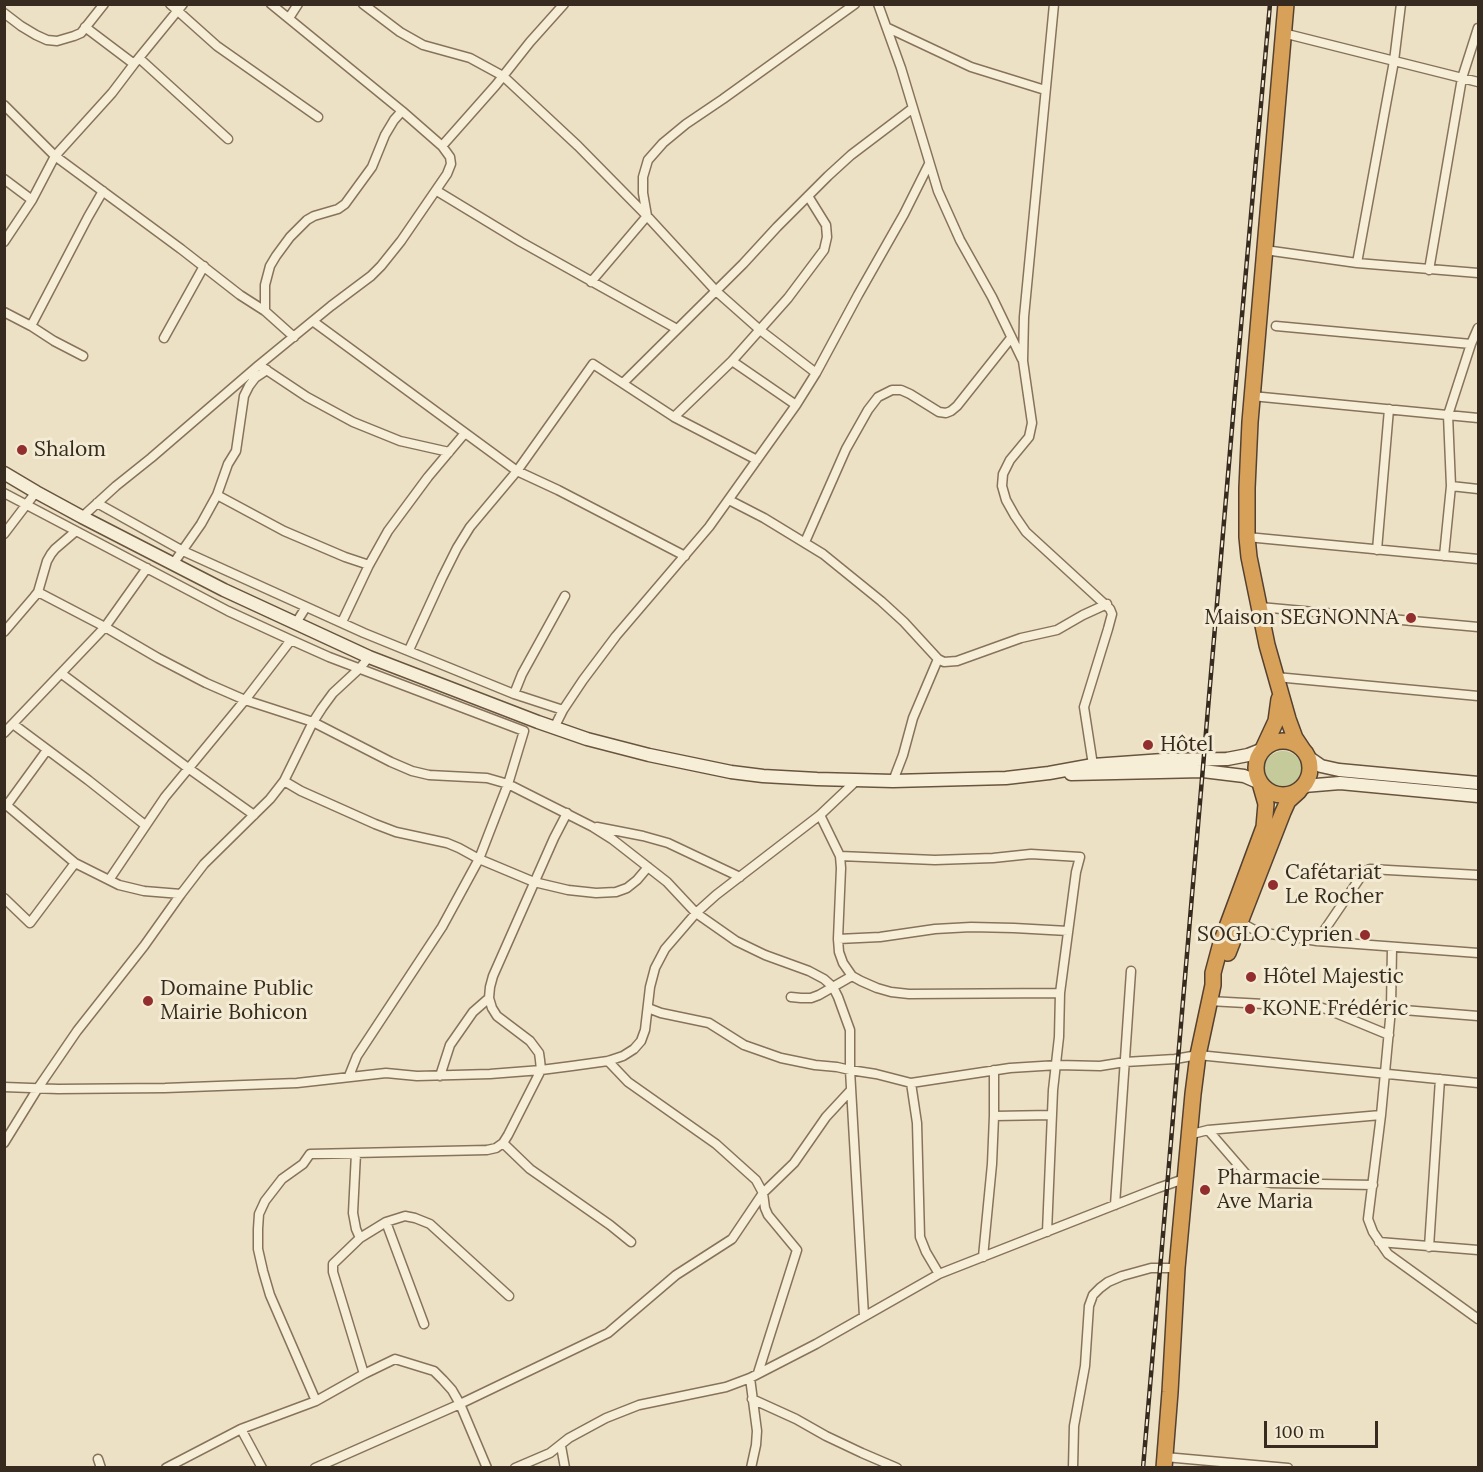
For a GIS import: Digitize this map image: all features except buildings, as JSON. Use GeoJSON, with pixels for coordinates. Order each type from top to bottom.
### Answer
{"type":"FeatureCollection","features":[{"type":"Feature","properties":{"kind":"highway"},"geometry":{"type":"LineString","coordinates":[[1213,985],[1288,801],[1307,782],[1310,772],[1305,753],[1292,731],[1267,645],[1247,537],[1252,396],[1286,4]]}},
{"type":"Feature","properties":{"kind":"highway"},"geometry":{"type":"LineString","coordinates":[[1164,1462],[1184,1179],[1198,1054],[1221,943],[1264,827],[1266,804],[1256,775],[1256,766],[1275,721],[1280,693]]}},
{"type":"Feature","properties":{"kind":"highway"},"geometry":{"type":"LineString","coordinates":[[1263,749],[1271,744],[1286,741],[1295,744],[1305,753]]}},
{"type":"Feature","properties":{"kind":"highway"},"geometry":{"type":"LineString","coordinates":[[1260,783],[1275,795],[1288,796],[1301,789]]}},
{"type":"Feature","properties":{"kind":"main road"},"geometry":{"type":"LineString","coordinates":[[4,473],[82,517],[224,590],[369,657],[554,728],[649,755],[731,772],[763,776],[893,781],[1006,778],[1093,765],[1163,760],[1227,759],[1263,749]]}},
{"type":"Feature","properties":{"kind":"main road"},"geometry":{"type":"LineString","coordinates":[[1305,753],[1321,766],[1339,770],[1479,783]]}},
{"type":"Feature","properties":{"kind":"main road"},"geometry":{"type":"LineString","coordinates":[[1049,773],[1203,771],[1244,776],[1260,783]]}},
{"type":"Feature","properties":{"kind":"main road"},"geometry":{"type":"LineString","coordinates":[[1301,789],[1340,783],[1479,796]]}},
{"type":"Feature","properties":{"kind":"street"},"geometry":{"type":"LineString","coordinates":[[4,13],[36,35],[57,41],[81,33],[104,4]]}},
{"type":"Feature","properties":{"kind":"street"},"geometry":{"type":"LineString","coordinates":[[170,4],[180,8],[228,54],[318,117]]}},
{"type":"Feature","properties":{"kind":"street"},"geometry":{"type":"LineString","coordinates":[[82,517],[263,367],[331,306],[371,276],[437,191],[451,164],[450,157],[442,146],[272,4]]}},
{"type":"Feature","properties":{"kind":"street"},"geometry":{"type":"LineString","coordinates":[[289,18],[298,4]]}},
{"type":"Feature","properties":{"kind":"street"},"geometry":{"type":"LineString","coordinates":[[363,4],[400,32],[423,45],[470,58],[503,76],[578,146],[716,291],[759,330],[816,373]]}},
{"type":"Feature","properties":{"kind":"street"},"geometry":{"type":"LineString","coordinates":[[374,14],[379,4]]}},
{"type":"Feature","properties":{"kind":"street"},"geometry":{"type":"LineString","coordinates":[[442,146],[564,4]]}},
{"type":"Feature","properties":{"kind":"street"},"geometry":{"type":"LineString","coordinates":[[647,216],[643,177],[648,160],[663,142],[855,4]]}},
{"type":"Feature","properties":{"kind":"street"},"geometry":{"type":"LineString","coordinates":[[878,4],[888,28],[938,191],[960,240],[992,297],[1023,361]]}},
{"type":"Feature","properties":{"kind":"street"},"geometry":{"type":"LineString","coordinates":[[1054,4],[1024,318],[1023,361],[1032,423],[1029,437],[1010,460],[1003,474],[1002,486],[1006,500],[1026,532],[1110,609],[1111,617],[1084,707],[1093,765]]}},
{"type":"Feature","properties":{"kind":"street"},"geometry":{"type":"LineString","coordinates":[[1357,263],[1394,61],[1401,4]]}},
{"type":"Feature","properties":{"kind":"street"},"geometry":{"type":"LineString","coordinates":[[4,242],[32,200],[55,156],[112,93],[180,8]]}},
{"type":"Feature","properties":{"kind":"street"},"geometry":{"type":"LineString","coordinates":[[85,27],[136,61],[228,139]]}},
{"type":"Feature","properties":{"kind":"street"},"geometry":{"type":"LineString","coordinates":[[888,28],[971,67],[1045,90]]}},
{"type":"Feature","properties":{"kind":"street"},"geometry":{"type":"LineString","coordinates":[[1429,270],[1462,78],[1479,28]]}},
{"type":"Feature","properties":{"kind":"street"},"geometry":{"type":"LineString","coordinates":[[1283,33],[1479,82]]}},
{"type":"Feature","properties":{"kind":"street"},"geometry":{"type":"LineString","coordinates":[[4,105],[55,156],[265,311],[294,337]]}},
{"type":"Feature","properties":{"kind":"street"},"geometry":{"type":"LineString","coordinates":[[623,383],[808,196],[852,155],[913,108]]}},
{"type":"Feature","properties":{"kind":"street"},"geometry":{"type":"LineString","coordinates":[[265,311],[265,285],[270,266],[276,256],[307,220],[338,209],[345,204],[372,167],[385,135],[402,111]]}},
{"type":"Feature","properties":{"kind":"street"},"geometry":{"type":"LineString","coordinates":[[554,728],[583,680],[607,648],[709,527],[796,405],[904,214],[929,164]]}},
{"type":"Feature","properties":{"kind":"street"},"geometry":{"type":"LineString","coordinates":[[4,179],[32,200]]}},
{"type":"Feature","properties":{"kind":"street"},"geometry":{"type":"LineString","coordinates":[[31,326],[103,191]]}},
{"type":"Feature","properties":{"kind":"street"},"geometry":{"type":"LineString","coordinates":[[437,191],[521,243],[676,330]]}},
{"type":"Feature","properties":{"kind":"street"},"geometry":{"type":"LineString","coordinates":[[674,417],[732,361],[788,298],[824,250],[827,237],[826,225],[808,196]]}},
{"type":"Feature","properties":{"kind":"street"},"geometry":{"type":"LineString","coordinates":[[591,282],[647,216]]}},
{"type":"Feature","properties":{"kind":"street"},"geometry":{"type":"LineString","coordinates":[[1265,250],[1357,263],[1479,273]]}},
{"type":"Feature","properties":{"kind":"street"},"geometry":{"type":"LineString","coordinates":[[164,338],[204,266]]}},
{"type":"Feature","properties":{"kind":"street"},"geometry":{"type":"LineString","coordinates":[[4,312],[83,356]]}},
{"type":"Feature","properties":{"kind":"street"},"geometry":{"type":"LineString","coordinates":[[314,322],[517,471],[685,556]]}},
{"type":"Feature","properties":{"kind":"street"},"geometry":{"type":"LineString","coordinates":[[1276,326],[1471,344]]}},
{"type":"Feature","properties":{"kind":"street"},"geometry":{"type":"LineString","coordinates":[[1444,556],[1451,486],[1448,415],[1471,344],[1479,328]]}},
{"type":"Feature","properties":{"kind":"street"},"geometry":{"type":"LineString","coordinates":[[805,542],[846,449],[868,410],[878,398],[892,390],[901,390],[939,411],[946,413],[951,411],[1011,338]]}},
{"type":"Feature","properties":{"kind":"street"},"geometry":{"type":"LineString","coordinates":[[732,361],[796,405]]}},
{"type":"Feature","properties":{"kind":"street"},"geometry":{"type":"LineString","coordinates":[[409,650],[457,548],[470,527],[517,471],[593,364],[674,417],[757,460]]}},
{"type":"Feature","properties":{"kind":"street"},"geometry":{"type":"LineString","coordinates":[[263,367],[324,407],[380,434],[449,452]]}},
{"type":"Feature","properties":{"kind":"street"},"geometry":{"type":"LineString","coordinates":[[173,564],[217,495],[224,472],[236,451],[244,396],[263,367]]}},
{"type":"Feature","properties":{"kind":"street"},"geometry":{"type":"LineString","coordinates":[[1252,396],[1479,418]]}},
{"type":"Feature","properties":{"kind":"street"},"geometry":{"type":"LineString","coordinates":[[1377,550],[1389,409]]}},
{"type":"Feature","properties":{"kind":"street"},"geometry":{"type":"LineString","coordinates":[[342,622],[388,531],[465,433]]}},
{"type":"Feature","properties":{"kind":"street"},"geometry":{"type":"LineString","coordinates":[[1451,486],[1479,489]]}},
{"type":"Feature","properties":{"kind":"street"},"geometry":{"type":"LineString","coordinates":[[4,534],[36,492]]}},
{"type":"Feature","properties":{"kind":"street"},"geometry":{"type":"LineString","coordinates":[[4,493],[228,611],[291,640],[329,657],[524,731],[508,784],[479,859],[442,927],[357,1056],[349,1076]]}},
{"type":"Feature","properties":{"kind":"street"},"geometry":{"type":"LineString","coordinates":[[217,495],[284,531],[369,565]]}},
{"type":"Feature","properties":{"kind":"street"},"geometry":{"type":"LineString","coordinates":[[729,500],[824,554],[881,601],[938,659],[944,662],[957,661],[1021,638],[1057,630],[1107,604]]}},
{"type":"Feature","properties":{"kind":"street"},"geometry":{"type":"LineString","coordinates":[[97,503],[183,551],[306,607],[514,694],[563,710]]}},
{"type":"Feature","properties":{"kind":"street"},"geometry":{"type":"LineString","coordinates":[[4,632],[38,592],[51,554],[76,531]]}},
{"type":"Feature","properties":{"kind":"street"},"geometry":{"type":"LineString","coordinates":[[1247,537],[1479,559]]}},
{"type":"Feature","properties":{"kind":"street"},"geometry":{"type":"LineString","coordinates":[[4,733],[105,627],[147,568]]}},
{"type":"Feature","properties":{"kind":"street"},"geometry":{"type":"LineString","coordinates":[[38,592],[206,683],[245,700],[313,722],[412,771],[429,775],[488,778],[508,784],[567,813],[593,826],[648,867],[667,882],[696,913],[736,941],[769,957],[816,974],[833,987],[845,1013],[849,1030],[864,1316]]}},
{"type":"Feature","properties":{"kind":"street"},"geometry":{"type":"LineString","coordinates":[[514,694],[522,674],[565,596]]}},
{"type":"Feature","properties":{"kind":"street"},"geometry":{"type":"LineString","coordinates":[[296,623],[306,607]]}},
{"type":"Feature","properties":{"kind":"street"},"geometry":{"type":"LineString","coordinates":[[1260,607],[1479,627]]}},
{"type":"Feature","properties":{"kind":"street"},"geometry":{"type":"LineString","coordinates":[[109,880],[145,825],[188,768],[291,640]]}},
{"type":"Feature","properties":{"kind":"street"},"geometry":{"type":"LineString","coordinates":[[4,1143],[77,1031],[144,946],[204,864],[270,799],[284,781],[313,722],[333,693],[369,657]]}},
{"type":"Feature","properties":{"kind":"street"},"geometry":{"type":"LineString","coordinates":[[893,781],[914,718],[938,659]]}},
{"type":"Feature","properties":{"kind":"street"},"geometry":{"type":"LineString","coordinates":[[62,674],[254,814]]}},
{"type":"Feature","properties":{"kind":"street"},"geometry":{"type":"LineString","coordinates":[[1276,677],[1479,696]]}},
{"type":"Feature","properties":{"kind":"street"},"geometry":{"type":"LineString","coordinates":[[13,724],[145,825]]}},
{"type":"Feature","properties":{"kind":"street"},"geometry":{"type":"LineString","coordinates":[[47,750],[6,804],[75,863],[119,885],[144,891],[181,894]]}},
{"type":"Feature","properties":{"kind":"street"},"geometry":{"type":"LineString","coordinates":[[4,1088],[165,1088],[297,1083],[386,1073],[440,1076],[541,1070],[608,1061],[622,1056],[634,1049],[641,1041],[645,1030],[650,987],[664,949],[696,913],[820,815],[857,780]]}},
{"type":"Feature","properties":{"kind":"street"},"geometry":{"type":"LineString","coordinates":[[284,781],[375,824],[396,832],[447,843],[534,882],[568,890],[596,893],[616,892],[627,888],[648,867]]}},
{"type":"Feature","properties":{"kind":"street"},"geometry":{"type":"LineString","coordinates":[[316,1401],[268,1287],[258,1249],[260,1214],[265,1201],[282,1179],[303,1164],[310,1155],[487,1150],[503,1143],[541,1070],[538,1053],[534,1046],[497,1016],[492,1008],[489,998],[493,976],[557,830],[567,813]]}},
{"type":"Feature","properties":{"kind":"street"},"geometry":{"type":"LineString","coordinates":[[820,815],[840,856],[839,952],[852,976],[877,988],[909,994],[1060,993]]}},
{"type":"Feature","properties":{"kind":"street"},"geometry":{"type":"LineString","coordinates":[[593,826],[668,843],[740,877]]}},
{"type":"Feature","properties":{"kind":"street"},"geometry":{"type":"LineString","coordinates":[[840,856],[935,860],[1031,854],[1080,857],[1060,993],[1047,1232]]}},
{"type":"Feature","properties":{"kind":"street"},"geometry":{"type":"LineString","coordinates":[[4,898],[30,923],[75,863]]}},
{"type":"Feature","properties":{"kind":"street"},"geometry":{"type":"LineString","coordinates":[[1317,941],[1364,872],[1370,869],[1479,874]]}},
{"type":"Feature","properties":{"kind":"street"},"geometry":{"type":"LineString","coordinates":[[1240,922],[1258,932],[1317,941],[1479,953]]}},
{"type":"Feature","properties":{"kind":"street"},"geometry":{"type":"LineString","coordinates":[[838,939],[971,927],[1068,931]]}},
{"type":"Feature","properties":{"kind":"street"},"geometry":{"type":"LineString","coordinates":[[1392,947],[1389,1035],[1368,1219],[1373,1232],[1388,1254],[1479,1319]]}},
{"type":"Feature","properties":{"kind":"street"},"geometry":{"type":"LineString","coordinates":[[1115,1205],[1131,971]]}},
{"type":"Feature","properties":{"kind":"street"},"geometry":{"type":"LineString","coordinates":[[791,997],[811,998],[852,976]]}},
{"type":"Feature","properties":{"kind":"street"},"geometry":{"type":"LineString","coordinates":[[440,1076],[455,1037],[473,1012],[489,998]]}},
{"type":"Feature","properties":{"kind":"street"},"geometry":{"type":"LineString","coordinates":[[1209,1001],[1319,1007],[1389,1035]]}},
{"type":"Feature","properties":{"kind":"street"},"geometry":{"type":"LineString","coordinates":[[648,1008],[709,1023],[744,1045],[797,1062],[837,1066],[911,1083],[1010,1068],[1100,1066],[1175,1059],[1198,1054],[1479,1083]]}},
{"type":"Feature","properties":{"kind":"street"},"geometry":{"type":"LineString","coordinates":[[1391,1009],[1479,1016]]}},
{"type":"Feature","properties":{"kind":"street"},"geometry":{"type":"LineString","coordinates":[[608,1061],[628,1082],[716,1144],[756,1179],[763,1193],[768,1215],[797,1250],[759,1373]]}},
{"type":"Feature","properties":{"kind":"street"},"geometry":{"type":"LineString","coordinates":[[983,1257],[991,1174],[994,1070]]}},
{"type":"Feature","properties":{"kind":"street"},"geometry":{"type":"LineString","coordinates":[[1429,1247],[1440,1079]]}},
{"type":"Feature","properties":{"kind":"street"},"geometry":{"type":"LineString","coordinates":[[911,1083],[917,1124],[920,1237],[939,1274]]}},
{"type":"Feature","properties":{"kind":"street"},"geometry":{"type":"LineString","coordinates":[[315,1467],[460,1404],[608,1333],[676,1275],[732,1239],[763,1193],[794,1163],[826,1117],[851,1090]]}},
{"type":"Feature","properties":{"kind":"street"},"geometry":{"type":"LineString","coordinates":[[994,1116],[1052,1115]]}},
{"type":"Feature","properties":{"kind":"street"},"geometry":{"type":"LineString","coordinates":[[1188,1135],[1208,1130],[1381,1115]]}},
{"type":"Feature","properties":{"kind":"street"},"geometry":{"type":"LineString","coordinates":[[1208,1130],[1247,1175],[1258,1180],[1271,1183],[1373,1185]]}},
{"type":"Feature","properties":{"kind":"street"},"geometry":{"type":"LineString","coordinates":[[503,1143],[530,1169],[631,1242]]}},
{"type":"Feature","properties":{"kind":"street"},"geometry":{"type":"LineString","coordinates":[[356,1153],[353,1214],[360,1238]]}},
{"type":"Feature","properties":{"kind":"street"},"geometry":{"type":"LineString","coordinates":[[515,1467],[550,1453],[587,1427],[639,1405],[715,1389],[750,1378],[816,1344],[939,1274],[1184,1179]]}},
{"type":"Feature","properties":{"kind":"street"},"geometry":{"type":"LineString","coordinates":[[364,1374],[332,1268],[333,1263],[360,1238],[386,1221],[405,1216],[430,1224],[509,1296]]}},
{"type":"Feature","properties":{"kind":"street"},"geometry":{"type":"LineString","coordinates":[[386,1221],[424,1324]]}},
{"type":"Feature","properties":{"kind":"street"},"geometry":{"type":"LineString","coordinates":[[1379,1242],[1479,1250]]}},
{"type":"Feature","properties":{"kind":"street"},"geometry":{"type":"LineString","coordinates":[[1073,1467],[1074,1426],[1085,1366],[1089,1306],[1093,1295],[1108,1282],[1122,1276],[1151,1269],[1177,1269]]}},
{"type":"Feature","properties":{"kind":"street"},"geometry":{"type":"LineString","coordinates":[[166,1467],[241,1429],[316,1401],[395,1359],[434,1371],[452,1390],[487,1467]]}},
{"type":"Feature","properties":{"kind":"street"},"geometry":{"type":"LineString","coordinates":[[750,1378],[757,1431],[751,1467]]}},
{"type":"Feature","properties":{"kind":"street"},"geometry":{"type":"LineString","coordinates":[[752,1400],[796,1419],[853,1449],[897,1467]]}},
{"type":"Feature","properties":{"kind":"street"},"geometry":{"type":"LineString","coordinates":[[241,1429],[262,1467]]}},
{"type":"Feature","properties":{"kind":"street"},"geometry":{"type":"LineString","coordinates":[[561,1446],[565,1467]]}},
{"type":"Feature","properties":{"kind":"street"},"geometry":{"type":"LineString","coordinates":[[1164,1462],[1288,1467]]}},
{"type":"Feature","properties":{"kind":"green space"},"geometry":{"type":"Polygon","coordinates":[[[1283,751],[1290,752],[1296,757],[1301,763],[1301,777],[1296,783],[1290,788],[1283,789],[1276,788],[1270,783],[1265,777],[1264,770],[1265,763],[1270,757],[1276,752],[1283,751]]]}},
{"type":"Feature","properties":{"kind":"railway"},"geometry":{"type":"LineString","coordinates":[[1143,1468],[1270,4]]}},
{"type":"Feature","properties":{"kind":"place","name":"Shalom"},"geometry":{"type":"Point","coordinates":[22,450]}},
{"type":"Feature","properties":{"kind":"place","name":"Maison SEGNONNA"},"geometry":{"type":"Point","coordinates":[1411,618]}},
{"type":"Feature","properties":{"kind":"place","name":"Hôtel"},"geometry":{"type":"Point","coordinates":[1148,745]}},
{"type":"Feature","properties":{"kind":"place","name":"Cafétariat Le Rocher"},"geometry":{"type":"Point","coordinates":[1273,885]}},
{"type":"Feature","properties":{"kind":"place","name":"SOGLO Cyprien"},"geometry":{"type":"Point","coordinates":[1365,935]}},
{"type":"Feature","properties":{"kind":"place","name":"Hôtel Majestic"},"geometry":{"type":"Point","coordinates":[1251,977]}},
{"type":"Feature","properties":{"kind":"place","name":"Domaine Public Mairie Bohicon"},"geometry":{"type":"Point","coordinates":[148,1001]}},
{"type":"Feature","properties":{"kind":"place","name":"KONE Frédéric"},"geometry":{"type":"Point","coordinates":[1250,1009]}},
{"type":"Feature","properties":{"kind":"place","name":"Pharmacie Ave Maria"},"geometry":{"type":"Point","coordinates":[1205,1190]}}]}
